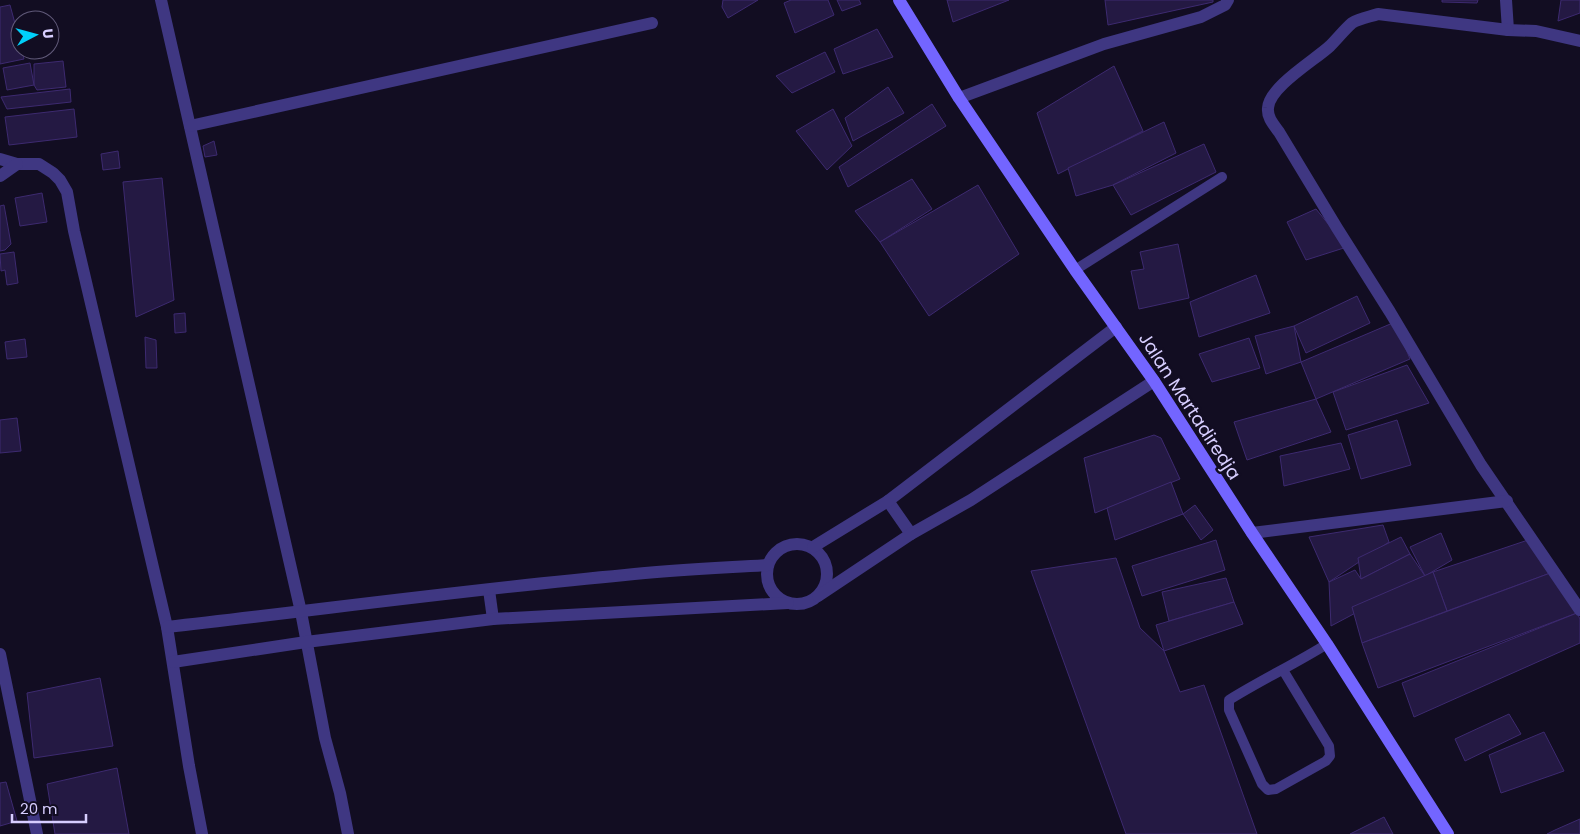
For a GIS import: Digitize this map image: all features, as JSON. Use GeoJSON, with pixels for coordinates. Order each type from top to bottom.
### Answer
{"type":"FeatureCollection","features":[{"type":"Feature","properties":{"kind":"main road","name":"Jalan Martadiredja"},"geometry":{"type":"LineString","coordinates":[[899,0],[959,98],[1075,270],[1154,381],[1252,533],[1327,644],[1448,834]]}},
{"type":"Feature","properties":{"kind":"street"},"geometry":{"type":"LineString","coordinates":[[161,0],[301,612],[326,738],[348,834]]}},
{"type":"Feature","properties":{"kind":"street"},"geometry":{"type":"LineString","coordinates":[[959,98],[1104,44],[1201,17],[1225,5],[1228,0]]}},
{"type":"Feature","properties":{"kind":"street"},"geometry":{"type":"LineString","coordinates":[[1506,0],[1508,30]]}},
{"type":"Feature","properties":{"kind":"street"},"geometry":{"type":"LineString","coordinates":[[1580,41],[1536,31],[1508,30],[1378,14],[1360,19],[1347,28],[1331,45],[1278,89],[1270,99],[1268,108],[1270,120],[1390,312],[1481,465],[1580,610]]}},
{"type":"Feature","properties":{"kind":"street"},"geometry":{"type":"LineString","coordinates":[[190,126],[652,23]]}},
{"type":"Feature","properties":{"kind":"street"},"geometry":{"type":"LineString","coordinates":[[0,159],[17,164],[39,164],[44,166],[60,180],[67,192],[167,626],[189,766],[202,834]]}},
{"type":"Feature","properties":{"kind":"street"},"geometry":{"type":"LineString","coordinates":[[0,176],[17,164]]}},
{"type":"Feature","properties":{"kind":"street"},"geometry":{"type":"LineString","coordinates":[[813,548],[888,501],[1116,327]]}},
{"type":"Feature","properties":{"kind":"street"},"geometry":{"type":"LineString","coordinates":[[173,662],[306,642],[493,619],[788,603],[804,604],[911,534],[971,500],[1154,381]]}},
{"type":"Feature","properties":{"kind":"street"},"geometry":{"type":"LineString","coordinates":[[888,501],[911,534]]}},
{"type":"Feature","properties":{"kind":"street"},"geometry":{"type":"LineString","coordinates":[[1252,533],[1507,501]]}},
{"type":"Feature","properties":{"kind":"street"},"geometry":{"type":"LineString","coordinates":[[788,603],[770,588],[767,572],[768,565],[776,551],[790,544],[806,544],[824,559],[827,575],[823,590],[818,596]]}},
{"type":"Feature","properties":{"kind":"street"},"geometry":{"type":"LineString","coordinates":[[167,626],[626,575],[768,565]]}},
{"type":"Feature","properties":{"kind":"street"},"geometry":{"type":"LineString","coordinates":[[489,590],[493,619]]}},
{"type":"Feature","properties":{"kind":"street"},"geometry":{"type":"LineString","coordinates":[[0,654],[37,834]]}},
{"type":"Feature","properties":{"kind":"lane"},"geometry":{"type":"LineString","coordinates":[[1075,270],[1222,177]]}},
{"type":"Feature","properties":{"kind":"lane"},"geometry":{"type":"LineString","coordinates":[[1283,670],[1329,746],[1330,756],[1326,761],[1276,789],[1268,790],[1262,784],[1229,710],[1229,700],[1327,644]]}},
{"type":"Feature","properties":{"kind":"building"},"geometry":{"type":"Polygon","coordinates":[[[723,0],[758,0],[728,18],[722,7],[723,0]]]}},
{"type":"Feature","properties":{"kind":"building"},"geometry":{"type":"Polygon","coordinates":[[[791,0],[828,0],[834,15],[795,33],[784,3],[791,0]]]}},
{"type":"Feature","properties":{"kind":"building"},"geometry":{"type":"Polygon","coordinates":[[[837,0],[859,0],[861,4],[842,11],[837,0]]]}},
{"type":"Feature","properties":{"kind":"building"},"geometry":{"type":"Polygon","coordinates":[[[947,0],[1009,0],[953,22],[947,0]]]}},
{"type":"Feature","properties":{"kind":"building"},"geometry":{"type":"Polygon","coordinates":[[[1105,0],[1213,0],[1213,2],[1108,25],[1105,0]]]}},
{"type":"Feature","properties":{"kind":"building"},"geometry":{"type":"Polygon","coordinates":[[[1442,0],[1478,0],[1477,3],[1442,2],[1442,0]]]}},
{"type":"Feature","properties":{"kind":"building"},"geometry":{"type":"Polygon","coordinates":[[[1561,0],[1580,0],[1580,13],[1558,21],[1561,0]]]}},
{"type":"Feature","properties":{"kind":"building"},"geometry":{"type":"Polygon","coordinates":[[[10,5],[10,60],[19,60],[0,64],[0,7],[10,5]]]}},
{"type":"Feature","properties":{"kind":"building"},"geometry":{"type":"Polygon","coordinates":[[[877,29],[893,57],[843,74],[834,49],[877,29]]]}},
{"type":"Feature","properties":{"kind":"building"},"geometry":{"type":"Polygon","coordinates":[[[825,52],[835,72],[792,93],[776,76],[825,52]]]}},
{"type":"Feature","properties":{"kind":"building"},"geometry":{"type":"Polygon","coordinates":[[[63,61],[66,87],[37,90],[34,85],[34,64],[63,61]]]}},
{"type":"Feature","properties":{"kind":"building"},"geometry":{"type":"Polygon","coordinates":[[[30,63],[34,85],[7,90],[3,68],[30,63]]]}},
{"type":"Feature","properties":{"kind":"building"},"geometry":{"type":"Polygon","coordinates":[[[1114,66],[1143,131],[1058,174],[1037,113],[1114,66]]]}},
{"type":"Feature","properties":{"kind":"building"},"geometry":{"type":"Polygon","coordinates":[[[888,87],[904,113],[853,141],[845,118],[888,87]]]}},
{"type":"Feature","properties":{"kind":"building"},"geometry":{"type":"Polygon","coordinates":[[[70,89],[71,102],[7,109],[1,97],[70,89]]]}},
{"type":"Feature","properties":{"kind":"building"},"geometry":{"type":"Polygon","coordinates":[[[932,104],[946,126],[848,187],[839,167],[932,104]]]}},
{"type":"Feature","properties":{"kind":"building"},"geometry":{"type":"Polygon","coordinates":[[[74,109],[77,137],[9,145],[5,117],[74,109]]]}},
{"type":"Feature","properties":{"kind":"building"},"geometry":{"type":"Polygon","coordinates":[[[833,109],[852,146],[827,170],[796,131],[833,109]]]}},
{"type":"Feature","properties":{"kind":"building"},"geometry":{"type":"Polygon","coordinates":[[[1164,122],[1176,153],[1113,185],[1076,196],[1068,168],[1164,122]]]}},
{"type":"Feature","properties":{"kind":"building"},"geometry":{"type":"Polygon","coordinates":[[[214,141],[217,155],[205,157],[203,146],[214,141]]]}},
{"type":"Feature","properties":{"kind":"building"},"geometry":{"type":"Polygon","coordinates":[[[1204,144],[1216,172],[1131,215],[1113,185],[1204,144]]]}},
{"type":"Feature","properties":{"kind":"building"},"geometry":{"type":"Polygon","coordinates":[[[118,151],[120,168],[103,170],[101,154],[118,151]]]}},
{"type":"Feature","properties":{"kind":"building"},"geometry":{"type":"Polygon","coordinates":[[[162,178],[174,300],[136,317],[123,182],[162,178]]]}},
{"type":"Feature","properties":{"kind":"building"},"geometry":{"type":"Polygon","coordinates":[[[912,179],[932,209],[880,242],[855,211],[912,179]]]}},
{"type":"Feature","properties":{"kind":"building"},"geometry":{"type":"Polygon","coordinates":[[[978,185],[1019,254],[929,316],[880,242],[978,185]]]}},
{"type":"Feature","properties":{"kind":"building"},"geometry":{"type":"Polygon","coordinates":[[[42,193],[47,222],[20,226],[15,198],[42,193]]]}},
{"type":"Feature","properties":{"kind":"building"},"geometry":{"type":"Polygon","coordinates":[[[4,205],[11,244],[5,250],[0,251],[0,206],[4,205]]]}},
{"type":"Feature","properties":{"kind":"building"},"geometry":{"type":"Polygon","coordinates":[[[1316,209],[1347,247],[1306,260],[1287,222],[1316,209]]]}},
{"type":"Feature","properties":{"kind":"building"},"geometry":{"type":"Polygon","coordinates":[[[1178,244],[1189,298],[1139,309],[1131,271],[1144,269],[1140,252],[1178,244]]]}},
{"type":"Feature","properties":{"kind":"building"},"geometry":{"type":"Polygon","coordinates":[[[14,252],[18,283],[7,285],[5,270],[1,271],[0,254],[14,252]]]}},
{"type":"Feature","properties":{"kind":"building"},"geometry":{"type":"Polygon","coordinates":[[[1256,275],[1270,313],[1199,337],[1190,302],[1256,275]]]}},
{"type":"Feature","properties":{"kind":"building"},"geometry":{"type":"Polygon","coordinates":[[[1357,296],[1370,323],[1306,353],[1294,326],[1357,296]]]}},
{"type":"Feature","properties":{"kind":"building"},"geometry":{"type":"Polygon","coordinates":[[[185,313],[186,332],[175,333],[174,314],[185,313]]]}},
{"type":"Feature","properties":{"kind":"building"},"geometry":{"type":"Polygon","coordinates":[[[1395,322],[1410,359],[1316,399],[1301,362],[1395,322]]]}},
{"type":"Feature","properties":{"kind":"building"},"geometry":{"type":"Polygon","coordinates":[[[1294,326],[1301,362],[1266,374],[1255,336],[1294,326]]]}},
{"type":"Feature","properties":{"kind":"building"},"geometry":{"type":"Polygon","coordinates":[[[145,337],[156,340],[157,368],[146,368],[145,337]]]}},
{"type":"Feature","properties":{"kind":"building"},"geometry":{"type":"Polygon","coordinates":[[[1249,338],[1260,368],[1212,382],[1199,354],[1249,338]]]}},
{"type":"Feature","properties":{"kind":"building"},"geometry":{"type":"Polygon","coordinates":[[[25,339],[27,357],[7,359],[5,342],[25,339]]]}},
{"type":"Feature","properties":{"kind":"building"},"geometry":{"type":"Polygon","coordinates":[[[1407,365],[1429,403],[1346,430],[1333,392],[1407,365]]]}},
{"type":"Feature","properties":{"kind":"building"},"geometry":{"type":"Polygon","coordinates":[[[1316,399],[1331,432],[1247,460],[1234,422],[1316,399]]]}},
{"type":"Feature","properties":{"kind":"building"},"geometry":{"type":"Polygon","coordinates":[[[17,418],[21,451],[0,453],[0,420],[17,418]]]}},
{"type":"Feature","properties":{"kind":"building"},"geometry":{"type":"Polygon","coordinates":[[[1397,420],[1411,465],[1361,479],[1348,435],[1397,420]]]}},
{"type":"Feature","properties":{"kind":"building"},"geometry":{"type":"Polygon","coordinates":[[[1154,435],[1161,438],[1180,479],[1095,513],[1084,458],[1154,435]]]}},
{"type":"Feature","properties":{"kind":"building"},"geometry":{"type":"Polygon","coordinates":[[[1341,443],[1350,469],[1284,486],[1280,456],[1341,443]]]}},
{"type":"Feature","properties":{"kind":"building"},"geometry":{"type":"Polygon","coordinates":[[[1171,482],[1183,514],[1115,540],[1107,508],[1171,482]]]}},
{"type":"Feature","properties":{"kind":"building"},"geometry":{"type":"Polygon","coordinates":[[[1195,505],[1213,530],[1201,540],[1183,514],[1195,505]]]}},
{"type":"Feature","properties":{"kind":"building"},"geometry":{"type":"Polygon","coordinates":[[[1383,525],[1389,542],[1329,582],[1309,537],[1383,525]]]}},
{"type":"Feature","properties":{"kind":"building"},"geometry":{"type":"Polygon","coordinates":[[[1441,533],[1452,560],[1425,576],[1410,547],[1441,533]]]}},
{"type":"Feature","properties":{"kind":"building"},"geometry":{"type":"Polygon","coordinates":[[[1401,537],[1410,554],[1361,579],[1358,558],[1401,537]]]}},
{"type":"Feature","properties":{"kind":"building"},"geometry":{"type":"Polygon","coordinates":[[[1531,539],[1553,572],[1447,611],[1433,572],[1531,539]]]}},
{"type":"Feature","properties":{"kind":"building"},"geometry":{"type":"Polygon","coordinates":[[[1216,540],[1225,570],[1142,596],[1132,566],[1216,540]]]}},
{"type":"Feature","properties":{"kind":"building"},"geometry":{"type":"Polygon","coordinates":[[[1410,554],[1425,576],[1331,626],[1329,582],[1355,570],[1361,579],[1410,554]]]}},
{"type":"Feature","properties":{"kind":"building"},"geometry":{"type":"Polygon","coordinates":[[[1116,558],[1140,628],[1164,651],[1180,692],[1204,685],[1257,834],[1126,834],[1031,571],[1116,558]]]}},
{"type":"Feature","properties":{"kind":"building"},"geometry":{"type":"Polygon","coordinates":[[[1433,572],[1447,611],[1362,643],[1352,607],[1433,572]]]}},
{"type":"Feature","properties":{"kind":"building"},"geometry":{"type":"Polygon","coordinates":[[[1553,572],[1577,613],[1378,688],[1362,643],[1553,572]]]}},
{"type":"Feature","properties":{"kind":"building"},"geometry":{"type":"Polygon","coordinates":[[[1226,578],[1234,602],[1169,621],[1162,592],[1226,578]]]}},
{"type":"Feature","properties":{"kind":"building"},"geometry":{"type":"Polygon","coordinates":[[[1234,602],[1243,624],[1164,651],[1156,625],[1234,602]]]}},
{"type":"Feature","properties":{"kind":"building"},"geometry":{"type":"Polygon","coordinates":[[[1577,613],[1580,619],[1580,643],[1414,717],[1402,683],[1577,613]]]}},
{"type":"Feature","properties":{"kind":"building"},"geometry":{"type":"Polygon","coordinates":[[[100,678],[113,746],[34,758],[27,693],[100,678]]]}},
{"type":"Feature","properties":{"kind":"building"},"geometry":{"type":"Polygon","coordinates":[[[1509,714],[1521,734],[1465,761],[1455,739],[1509,714]]]}},
{"type":"Feature","properties":{"kind":"building"},"geometry":{"type":"Polygon","coordinates":[[[1544,732],[1564,771],[1501,793],[1489,755],[1544,732]]]}},
{"type":"Feature","properties":{"kind":"building"},"geometry":{"type":"Polygon","coordinates":[[[117,768],[129,834],[55,834],[47,784],[117,768]]]}},
{"type":"Feature","properties":{"kind":"building"},"geometry":{"type":"Polygon","coordinates":[[[6,782],[17,821],[0,826],[0,783],[6,782]]]}},
{"type":"Feature","properties":{"kind":"building"},"geometry":{"type":"Polygon","coordinates":[[[1384,817],[1393,834],[1350,834],[1384,817]]]}},
{"type":"Feature","properties":{"kind":"building"},"geometry":{"type":"Polygon","coordinates":[[[1580,819],[1580,834],[1547,834],[1555,830],[1580,819]]]}}]}
